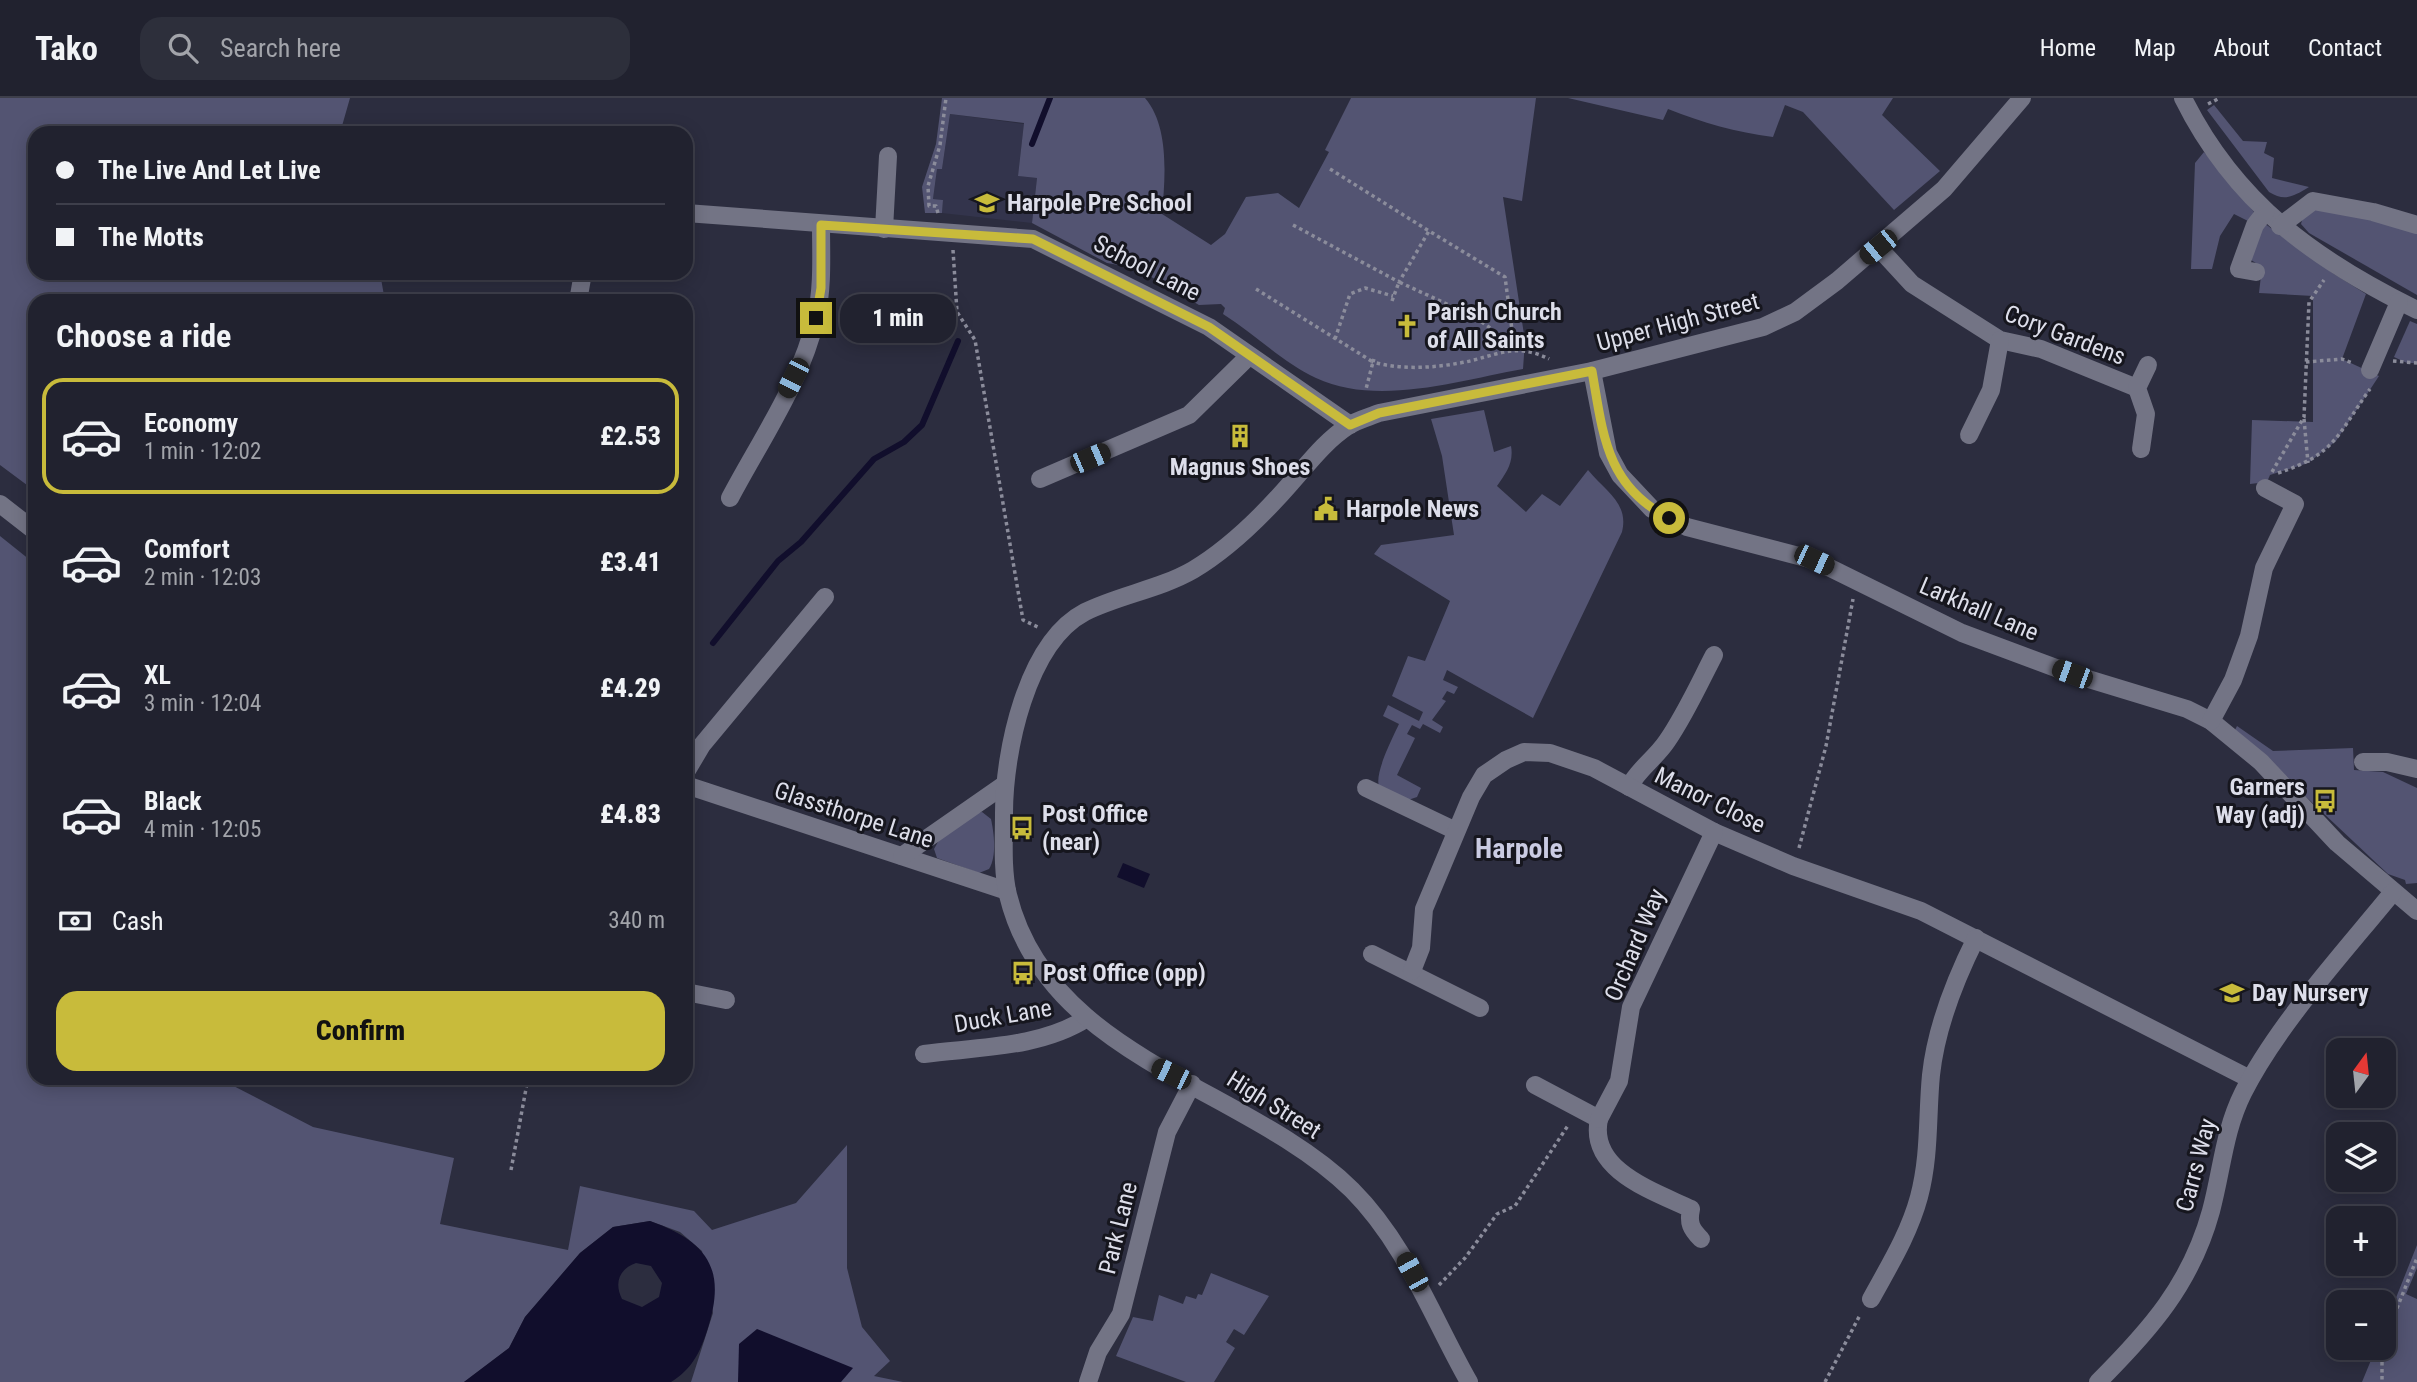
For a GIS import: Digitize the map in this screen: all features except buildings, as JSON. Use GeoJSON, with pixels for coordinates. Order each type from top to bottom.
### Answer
{"type":"FeatureCollection","features":[{"type":"Feature","properties":{"kind":"street","name":"Upper High Street"},"geometry":{"type":"LineString","coordinates":[[1350,425],[1379,413],[1583,373],[1763,327],[1795,312],[1878,247],[1944,189],[2022,98]]}},
{"type":"Feature","properties":{"kind":"street"},"geometry":{"type":"LineString","coordinates":[[2183,98],[2237,179],[2280,226],[2334,267],[2417,310]]}},
{"type":"Feature","properties":{"kind":"street"},"geometry":{"type":"LineString","coordinates":[[884,229],[888,156]]}},
{"type":"Feature","properties":{"kind":"street"},"geometry":{"type":"LineString","coordinates":[[2280,226],[2313,201],[2361,209],[2417,225]]}},
{"type":"Feature","properties":{"kind":"street"},"geometry":{"type":"LineString","coordinates":[[2256,272],[2239,269],[2255,225],[2266,211]]}},
{"type":"Feature","properties":{"kind":"street","name":"School Lane"},"geometry":{"type":"LineString","coordinates":[[693,214],[1033,239],[1209,327],[1350,425]]}},
{"type":"Feature","properties":{"kind":"street"},"geometry":{"type":"LineString","coordinates":[[730,498],[802,359],[816,318],[821,288],[821,225]]}},
{"type":"Feature","properties":{"kind":"street","name":"Cory Gardens"},"geometry":{"type":"LineString","coordinates":[[1878,247],[1912,284],[2000,340],[2041,349],[2137,388]]}},
{"type":"Feature","properties":{"kind":"street"},"geometry":{"type":"LineString","coordinates":[[2375,373],[2399,302]]}},
{"type":"Feature","properties":{"kind":"street"},"geometry":{"type":"LineString","coordinates":[[1969,435],[1991,390],[2000,340]]}},
{"type":"Feature","properties":{"kind":"street"},"geometry":{"type":"LineString","coordinates":[[1040,479],[1189,415],[1249,356]]}},
{"type":"Feature","properties":{"kind":"street","name":"Cory Gardens"},"geometry":{"type":"LineString","coordinates":[[2141,449],[2146,414],[2137,388],[2148,365]]}},
{"type":"Feature","properties":{"kind":"street","name":"Larkhall Lane"},"geometry":{"type":"LineString","coordinates":[[1583,373],[1608,453],[1627,485],[1652,509],[1686,527],[1802,556],[1962,633],[2072,674],[2188,709],[2211,721],[2261,762],[2337,843],[2417,911]]}},
{"type":"Feature","properties":{"kind":"street","name":"High Street"},"geometry":{"type":"LineString","coordinates":[[1350,425],[1328,441],[1266,511],[1216,556],[1189,572],[1083,613],[1056,636],[1042,657],[1022,704],[1008,753],[1004,785],[1007,891],[1014,914],[1040,963],[1087,1018],[1147,1063],[1192,1084],[1276,1131],[1352,1190],[1395,1241],[1469,1382]]}},
{"type":"Feature","properties":{"kind":"street"},"geometry":{"type":"LineString","coordinates":[[2211,721],[2233,680],[2249,636],[2264,568],[2295,504],[2265,488]]}},
{"type":"Feature","properties":{"kind":"street"},"geometry":{"type":"LineString","coordinates":[[0,504],[28,526]]}},
{"type":"Feature","properties":{"kind":"street"},"geometry":{"type":"LineString","coordinates":[[693,760],[702,745],[825,597]]}},
{"type":"Feature","properties":{"kind":"street"},"geometry":{"type":"LineString","coordinates":[[1629,787],[1637,771],[1655,756],[1677,726],[1714,655]]}},
{"type":"Feature","properties":{"kind":"street","name":"Manor Close"},"geometry":{"type":"LineString","coordinates":[[1412,971],[1421,948],[1424,909],[1456,831],[1484,775],[1524,752],[1550,753],[1574,760],[1714,832],[1793,866],[1921,911],[2250,1079]]}},
{"type":"Feature","properties":{"kind":"street"},"geometry":{"type":"LineString","coordinates":[[2363,762],[2387,762],[2417,769]]}},
{"type":"Feature","properties":{"kind":"street"},"geometry":{"type":"LineString","coordinates":[[902,856],[1004,785]]}},
{"type":"Feature","properties":{"kind":"street","name":"Glassthorpe Lane"},"geometry":{"type":"LineString","coordinates":[[693,787],[1007,891]]}},
{"type":"Feature","properties":{"kind":"street"},"geometry":{"type":"LineString","coordinates":[[1366,788],[1456,831]]}},
{"type":"Feature","properties":{"kind":"street","name":"Orchard Way"},"geometry":{"type":"LineString","coordinates":[[1599,1119],[1619,1082],[1630,1007],[1714,832]]}},
{"type":"Feature","properties":{"kind":"street","name":"Carrs Way"},"geometry":{"type":"LineString","coordinates":[[2098,1382],[2140,1339],[2171,1301],[2190,1265],[2211,1211],[2224,1139],[2250,1079],[2306,1000],[2393,892]]}},
{"type":"Feature","properties":{"kind":"street"},"geometry":{"type":"LineString","coordinates":[[1871,1298],[1902,1243],[1918,1199],[1927,1162],[1931,1072],[1939,1034],[1961,968],[1976,938]]}},
{"type":"Feature","properties":{"kind":"street"},"geometry":{"type":"LineString","coordinates":[[1372,954],[1412,971],[1480,1007]]}},
{"type":"Feature","properties":{"kind":"street"},"geometry":{"type":"LineString","coordinates":[[693,993],[726,1000]]}},
{"type":"Feature","properties":{"kind":"street","name":"Duck Lane"},"geometry":{"type":"LineString","coordinates":[[924,1054],[1037,1037],[1072,1027],[1087,1018]]}},
{"type":"Feature","properties":{"kind":"street","name":"Park Lane"},"geometry":{"type":"LineString","coordinates":[[1088,1382],[1098,1352],[1121,1314],[1167,1132],[1192,1084]]}},
{"type":"Feature","properties":{"kind":"street"},"geometry":{"type":"LineString","coordinates":[[1535,1085],[1599,1119],[1595,1138],[1605,1157],[1618,1170],[1665,1197],[1694,1203],[1689,1219],[1692,1230],[1701,1239]]}},
{"type":"Feature","properties":{"kind":"path"},"geometry":{"type":"LineString","coordinates":[[946,98],[940,145],[928,186],[929,206],[936,206],[941,232],[953,249],[957,312],[975,340],[1023,620],[1056,636]]}},
{"type":"Feature","properties":{"kind":"path"},"geometry":{"type":"LineString","coordinates":[[1330,169],[1504,277],[1514,345]]}},
{"type":"Feature","properties":{"kind":"path"},"geometry":{"type":"LineString","coordinates":[[1293,225],[1399,282],[1473,316],[1520,349],[1583,373]]}},
{"type":"Feature","properties":{"kind":"path"},"geometry":{"type":"LineString","coordinates":[[1335,339],[1350,294],[1365,288],[1393,298],[1399,282],[1429,231]]}},
{"type":"Feature","properties":{"kind":"path"},"geometry":{"type":"LineString","coordinates":[[2308,463],[2304,417],[2309,302],[2334,267]]}},
{"type":"Feature","properties":{"kind":"path"},"geometry":{"type":"LineString","coordinates":[[1256,289],[1374,361],[1410,368],[1460,363],[1520,349]]}},
{"type":"Feature","properties":{"kind":"path"},"geometry":{"type":"LineString","coordinates":[[2306,362],[2342,359],[2375,373]]}},
{"type":"Feature","properties":{"kind":"path"},"geometry":{"type":"LineString","coordinates":[[2304,417],[2269,475],[2308,463],[2336,441],[2375,373],[2388,360],[2417,363]]}},
{"type":"Feature","properties":{"kind":"path"},"geometry":{"type":"LineString","coordinates":[[1366,389],[1374,361]]}},
{"type":"Feature","properties":{"kind":"path"},"geometry":{"type":"LineString","coordinates":[[1793,866],[1826,746],[1849,613],[1859,582]]}},
{"type":"Feature","properties":{"kind":"path"},"geometry":{"type":"LineString","coordinates":[[511,1170],[527,1085]]}},
{"type":"Feature","properties":{"kind":"path"},"geometry":{"type":"LineString","coordinates":[[1424,1298],[1465,1258],[1497,1214],[1515,1206],[1579,1109]]}},
{"type":"Feature","properties":{"kind":"path"},"geometry":{"type":"LineString","coordinates":[[2396,1311],[2417,1258]]}},
{"type":"Feature","properties":{"kind":"path"},"geometry":{"type":"LineString","coordinates":[[1825,1382],[1871,1298]]}},
{"type":"Feature","properties":{"kind":"path"},"geometry":{"type":"LineString","coordinates":[[2382,1360],[2382,1382]]}},
{"type":"Feature","properties":{"kind":"shaded area"},"geometry":{"type":"Polygon","coordinates":[[[0,98],[350,98],[342,126],[28,126],[28,280],[381,280],[384,294],[28,294],[28,486],[0,465],[0,98]]]}},
{"type":"Feature","properties":{"kind":"shaded area"},"geometry":{"type":"Polygon","coordinates":[[[942,98],[1145,98],[1159,123],[1162,138],[1165,170],[1162,214],[1211,245],[1225,234],[1246,197],[1278,193],[1299,208],[1329,152],[1325,150],[1351,98],[1536,98],[1522,201],[1503,197],[1525,341],[1523,369],[1392,391],[1340,386],[1316,378],[1223,314],[1225,308],[1221,304],[1199,305],[1136,268],[1107,263],[1032,223],[1037,178],[1018,176],[1024,123],[950,114],[942,169],[937,169],[933,199],[943,200],[942,213],[925,213],[922,187],[936,144],[942,98]]]}},
{"type":"Feature","properties":{"kind":"shaded area"},"geometry":{"type":"Polygon","coordinates":[[[1568,98],[1893,98],[1882,115],[1940,171],[1894,210],[1803,112],[1785,105],[1773,137],[1720,126],[1668,109],[1663,120],[1568,98]]]}},
{"type":"Feature","properties":{"kind":"shaded area"},"geometry":{"type":"Polygon","coordinates":[[[2214,105],[2243,141],[2267,142],[2264,153],[2274,158],[2272,178],[2309,187],[2289,197],[2280,197],[2269,192],[2207,110],[2214,105]]]}},
{"type":"Feature","properties":{"kind":"shaded area"},"geometry":{"type":"Polygon","coordinates":[[[950,114],[1024,124],[1018,176],[1037,178],[1032,223],[942,213],[943,200],[933,199],[937,169],[942,169],[950,114]]]}},
{"type":"Feature","properties":{"kind":"shaded area"},"geometry":{"type":"Polygon","coordinates":[[[2204,152],[2254,212],[2250,222],[2234,214],[2220,236],[2212,269],[2191,269],[2195,163],[2204,152]]]}},
{"type":"Feature","properties":{"kind":"shaded area"},"geometry":{"type":"Polygon","coordinates":[[[2315,205],[2417,231],[2417,295],[2309,233],[2301,224],[2305,209],[2315,205]]]}},
{"type":"Feature","properties":{"kind":"shaded area"},"geometry":{"type":"Polygon","coordinates":[[[2264,223],[2366,294],[2342,359],[2379,376],[2336,441],[2308,463],[2270,475],[2267,482],[2250,484],[2252,420],[2313,422],[2313,296],[2259,293],[2262,267],[2248,258],[2264,223]]]}},
{"type":"Feature","properties":{"kind":"shaded area"},"geometry":{"type":"Polygon","coordinates":[[[2410,321],[2417,324],[2417,363],[2407,363],[2394,357],[2410,321]]]}},
{"type":"Feature","properties":{"kind":"shaded area"},"geometry":{"type":"Polygon","coordinates":[[[1484,410],[1494,452],[1511,446],[1510,463],[1497,486],[1526,512],[1542,494],[1560,506],[1588,470],[1619,505],[1622,532],[1533,718],[1447,670],[1443,680],[1458,687],[1454,694],[1447,691],[1442,699],[1446,701],[1432,720],[1443,727],[1440,733],[1423,724],[1420,729],[1412,725],[1407,734],[1415,738],[1397,775],[1421,788],[1417,797],[1405,801],[1382,790],[1378,783],[1385,756],[1399,724],[1383,716],[1388,705],[1419,721],[1423,712],[1392,696],[1408,656],[1425,661],[1450,601],[1374,554],[1381,545],[1454,535],[1442,456],[1431,419],[1484,410]]]}},
{"type":"Feature","properties":{"kind":"shaded area"},"geometry":{"type":"Polygon","coordinates":[[[0,536],[28,558],[28,1085],[232,1085],[313,1127],[454,1158],[440,1224],[568,1250],[580,1186],[694,1211],[712,1230],[796,1203],[847,1145],[847,1268],[862,1327],[890,1361],[874,1376],[903,1382],[691,1382],[713,1313],[702,1251],[680,1232],[650,1221],[613,1227],[580,1253],[525,1317],[509,1348],[464,1382],[0,1382],[0,536]]]}},
{"type":"Feature","properties":{"kind":"shaded area"},"geometry":{"type":"Polygon","coordinates":[[[2237,726],[2273,751],[2353,748],[2354,770],[2383,772],[2417,788],[2417,883],[2406,884],[2405,880],[2388,874],[2235,730],[2237,726]]]}},
{"type":"Feature","properties":{"kind":"shaded area"},"geometry":{"type":"Polygon","coordinates":[[[982,812],[991,819],[993,831],[994,851],[989,869],[979,873],[937,858],[934,849],[939,840],[975,813],[982,812]]]}},
{"type":"Feature","properties":{"kind":"shaded area"},"geometry":{"type":"Polygon","coordinates":[[[1123,863],[1150,874],[1144,888],[1117,877],[1123,863]]]}},
{"type":"Feature","properties":{"kind":"shaded area"},"geometry":{"type":"Polygon","coordinates":[[[650,1221],[687,1238],[708,1261],[715,1291],[713,1310],[701,1347],[684,1372],[671,1382],[464,1382],[509,1348],[525,1317],[580,1253],[613,1227],[650,1221]],[[636,1263],[622,1273],[618,1287],[622,1299],[642,1307],[659,1297],[662,1283],[651,1266],[636,1263]]]}},
{"type":"Feature","properties":{"kind":"shaded area"},"geometry":{"type":"Polygon","coordinates":[[[2417,1245],[2417,1268],[2406,1294],[2417,1299],[2417,1382],[2362,1382],[2371,1360],[2396,1360],[2396,1298],[2417,1245]]]}},
{"type":"Feature","properties":{"kind":"shaded area"},"geometry":{"type":"Polygon","coordinates":[[[1211,1273],[1269,1296],[1244,1335],[1234,1329],[1226,1342],[1235,1348],[1214,1382],[1186,1382],[1116,1356],[1133,1317],[1153,1321],[1159,1295],[1183,1304],[1186,1296],[1196,1299],[1198,1294],[1202,1295],[1211,1273]]]}},
{"type":"Feature","properties":{"kind":"shaded area"},"geometry":{"type":"Polygon","coordinates":[[[757,1329],[853,1368],[841,1382],[738,1382],[739,1344],[757,1329]]]}},
{"type":"Feature","properties":{"kind":"waterway"},"geometry":{"type":"LineString","coordinates":[[1032,144],[1050,98]]}},
{"type":"Feature","properties":{"kind":"waterway"},"geometry":{"type":"LineString","coordinates":[[713,643],[778,561],[801,542],[874,459],[904,442],[922,425],[958,341]]}},
{"type":"Feature","properties":{"kind":"place","name":"Harpole Pre School"},"geometry":{"type":"Point","coordinates":[987,203]}},
{"type":"Feature","properties":{"kind":"place","name":"Parish Church of All Saints"},"geometry":{"type":"Point","coordinates":[1407,326]}},
{"type":"Feature","properties":{"kind":"place","name":"Magnus Shoes"},"geometry":{"type":"Point","coordinates":[1240,436]}},
{"type":"Feature","properties":{"kind":"place","name":"Harpole News"},"geometry":{"type":"Point","coordinates":[1326,509]}},
{"type":"Feature","properties":{"kind":"place","name":"Garners Way (adj)"},"geometry":{"type":"Point","coordinates":[2325,801]}},
{"type":"Feature","properties":{"kind":"place","name":"Post Office (near)"},"geometry":{"type":"Point","coordinates":[1022,828]}},
{"type":"Feature","properties":{"kind":"place","name":"Post Office (opp)"},"geometry":{"type":"Point","coordinates":[1023,973]}},
{"type":"Feature","properties":{"kind":"place","name":"Day Nursery"},"geometry":{"type":"Point","coordinates":[2232,993]}},
{"type":"Feature","properties":{"kind":"district","name":"Harpole"},"geometry":{"type":"Point","coordinates":[1519,848]}},
{"type":"Feature","properties":{"kind":"route"},"geometry":{"type":"LineString","coordinates":[[816,318],[821,288],[821,225],[1000,234],[1033,239],[1209,327],[1350,425],[1379,413],[1592,371],[1608,453],[1634,494],[1652,509],[1669,518]]}}]}
